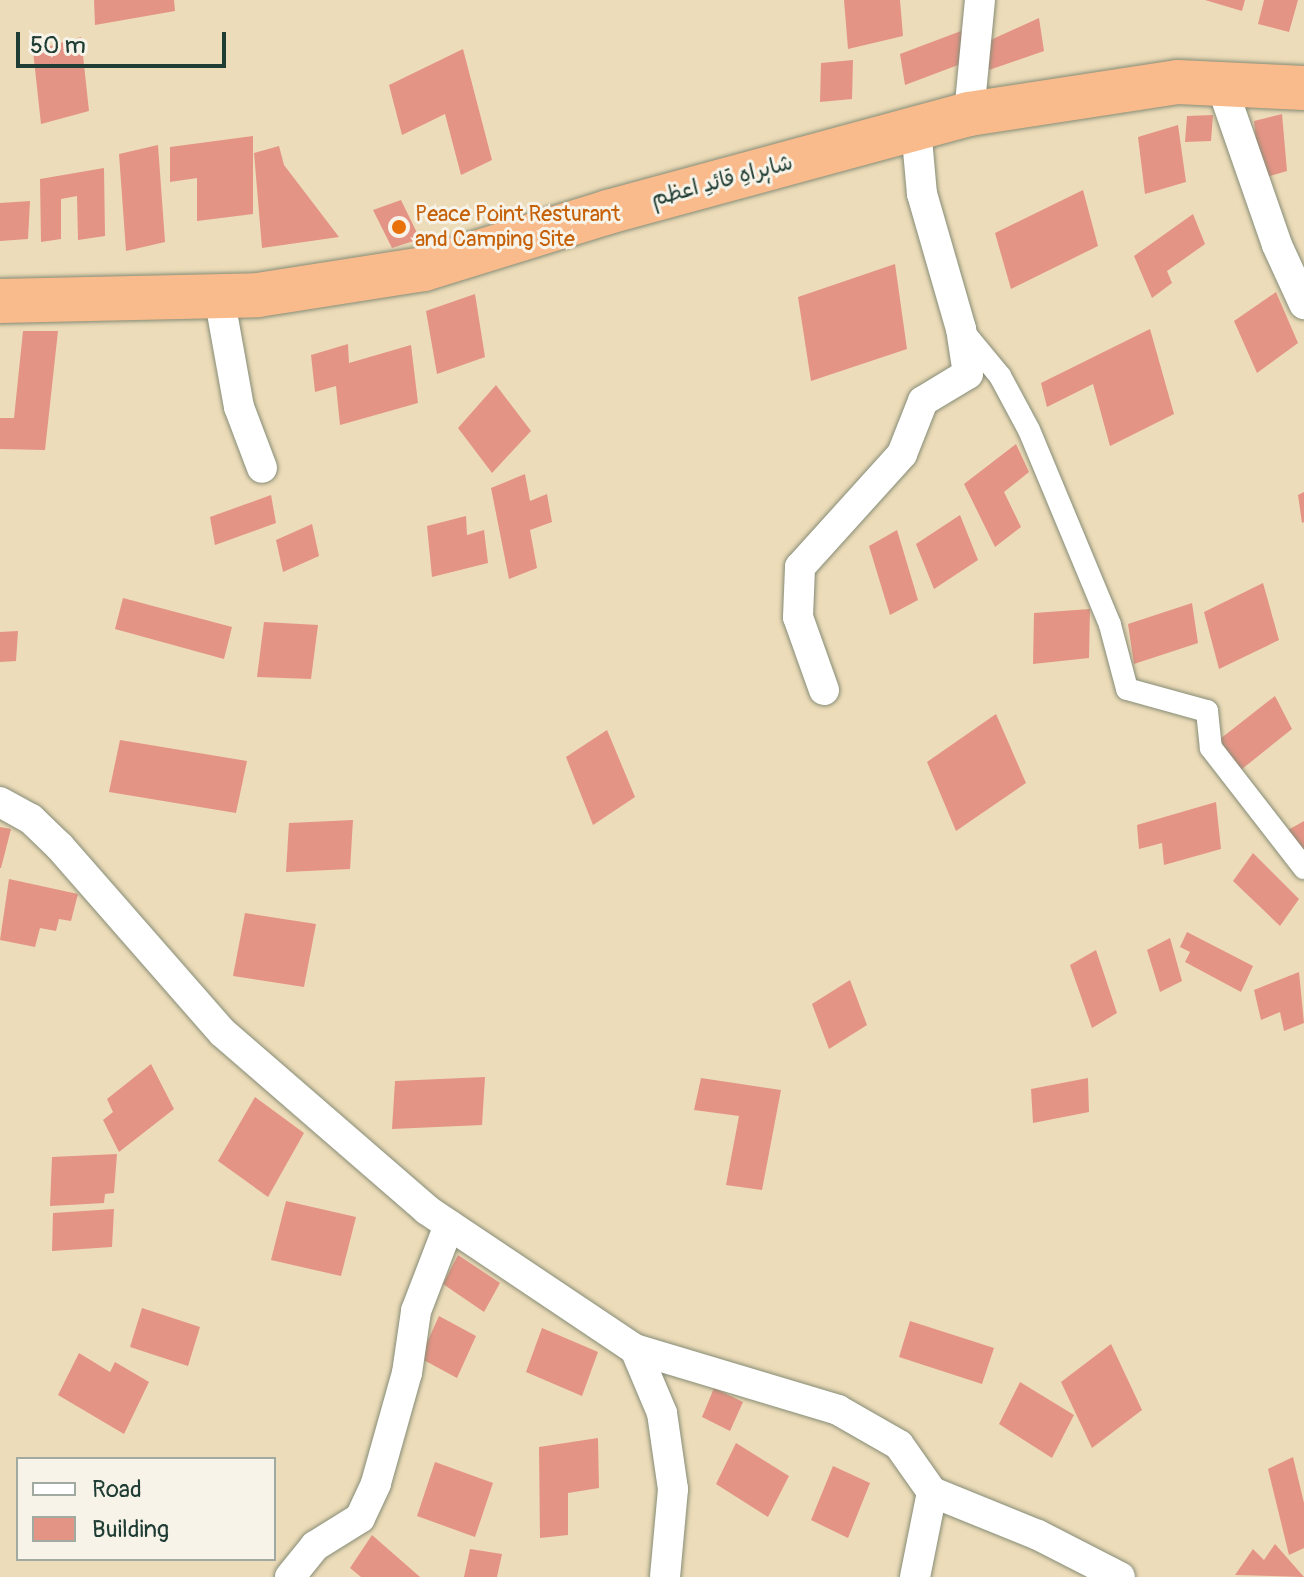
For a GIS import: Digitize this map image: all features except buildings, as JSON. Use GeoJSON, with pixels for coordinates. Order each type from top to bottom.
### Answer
{"type":"FeatureCollection","features":[{"type":"Feature","properties":{"kind":"highway","name":"شاہراہِ قائدِ اعظم"},"geometry":{"type":"LineString","coordinates":[[0,301],[258,295],[424,269],[608,212],[969,114],[1178,82],[1304,88]]}},
{"type":"Feature","properties":{"kind":"street"},"geometry":{"type":"LineString","coordinates":[[969,114],[980,0]]}},
{"type":"Feature","properties":{"kind":"street"},"geometry":{"type":"LineString","coordinates":[[1221,84],[1277,245],[1304,304]]}},
{"type":"Feature","properties":{"kind":"street"},"geometry":{"type":"LineString","coordinates":[[824,690],[798,617],[800,567],[902,454],[923,401],[968,374],[961,329],[922,194],[916,128]]}},
{"type":"Feature","properties":{"kind":"street"},"geometry":{"type":"LineString","coordinates":[[219,296],[239,407],[262,468]]}},
{"type":"Feature","properties":{"kind":"street"},"geometry":{"type":"LineString","coordinates":[[961,329],[1000,376],[1029,430],[1110,625],[1127,689],[1207,711],[1211,748],[1304,868]]}},
{"type":"Feature","properties":{"kind":"street"},"geometry":{"type":"LineString","coordinates":[[0,802],[31,819],[60,847],[223,1033],[449,1225],[635,1349],[838,1410],[899,1445],[932,1492],[1038,1535],[1120,1577]]}},
{"type":"Feature","properties":{"kind":"street"},"geometry":{"type":"LineString","coordinates":[[290,1577],[315,1546],[360,1518],[407,1373],[416,1311],[449,1225]]}},
{"type":"Feature","properties":{"kind":"street"},"geometry":{"type":"LineString","coordinates":[[635,1349],[662,1413],[673,1489],[665,1577]]}},
{"type":"Feature","properties":{"kind":"street"},"geometry":{"type":"LineString","coordinates":[[915,1577],[932,1492]]}},
{"type":"Feature","properties":{"kind":"place","name":"Peace Point Resturant and Camping Site"},"geometry":{"type":"Point","coordinates":[399,227]}}]}
